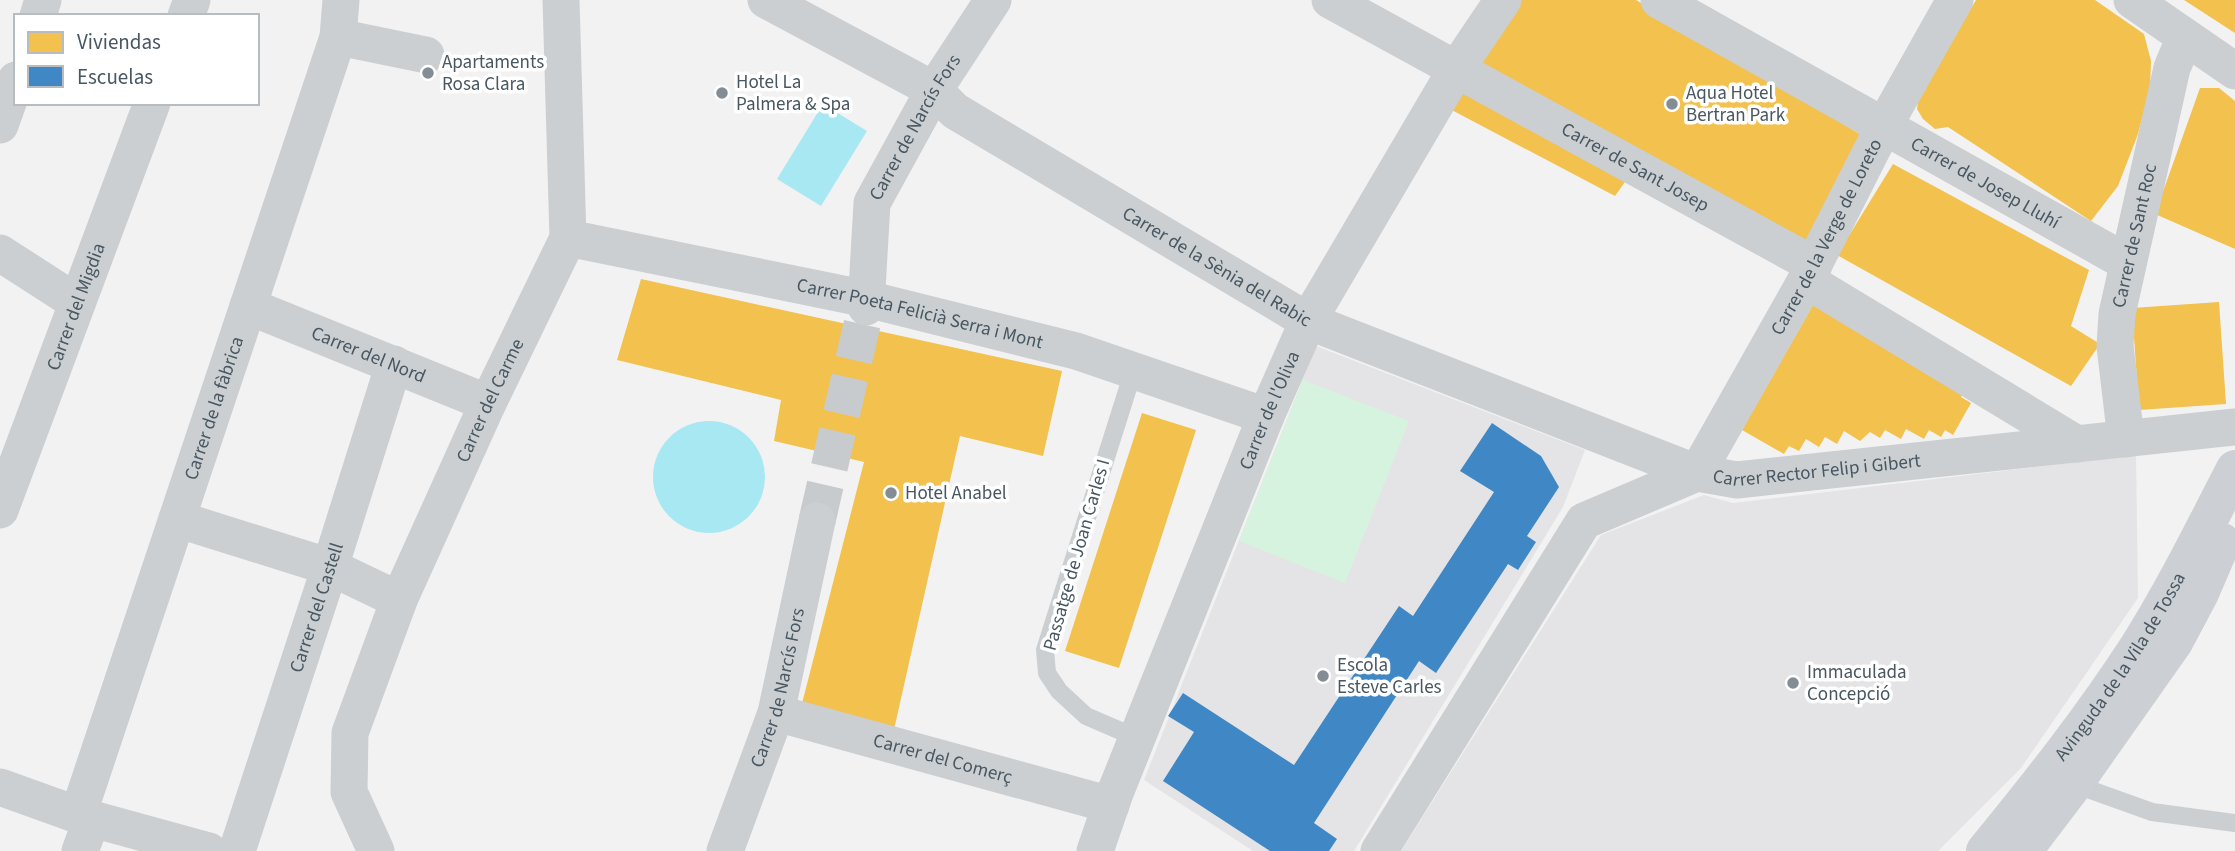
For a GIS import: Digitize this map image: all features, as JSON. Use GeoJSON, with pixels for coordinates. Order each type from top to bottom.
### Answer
{"type":"FeatureCollection","features":[{"type":"Feature","properties":{"kind":"main road","name":"Avinguda de la Vila de Tossa"},"geometry":{"type":"LineString","coordinates":[[1985,851],[2081,729],[2138,647],[2235,469]]}},
{"type":"Feature","properties":{"kind":"main road","name":"Avinguda de la Vila de Tossa"},"geometry":{"type":"LineString","coordinates":[[2022,851],[2074,784],[2174,642],[2200,593],[2235,510]]}},
{"type":"Feature","properties":{"kind":"street","name":"Carrer de la fàbrica"},"geometry":{"type":"LineString","coordinates":[[83,828],[177,519],[338,37],[341,0]]}},
{"type":"Feature","properties":{"kind":"street","name":"Carrer del Carme"},"geometry":{"type":"LineString","coordinates":[[376,851],[349,792],[350,733],[399,600],[488,403],[568,238],[561,0]]}},
{"type":"Feature","properties":{"kind":"street","name":"Carrer de la Sènia del Rabic"},"geometry":{"type":"LineString","coordinates":[[766,0],[934,90],[955,111],[1308,321],[1697,473]]}},
{"type":"Feature","properties":{"kind":"street","name":"Carrer de Narcís Fors"},"geometry":{"type":"LineString","coordinates":[[867,303],[872,203],[934,90],[993,0]]}},
{"type":"Feature","properties":{"kind":"street","name":"Carrer de Sant Josep"},"geometry":{"type":"LineString","coordinates":[[1330,0],[1457,68],[1810,273]]}},
{"type":"Feature","properties":{"kind":"street","name":"Carrer de l'Oliva"},"geometry":{"type":"LineString","coordinates":[[1095,851],[1137,738],[1266,415],[1308,321],[1457,68],[1503,0]]}},
{"type":"Feature","properties":{"kind":"street","name":"Carrer de Josep Lluhí"},"geometry":{"type":"LineString","coordinates":[[1659,0],[2127,263]]}},
{"type":"Feature","properties":{"kind":"street","name":"Carrer de la Verge de Loreto"},"geometry":{"type":"LineString","coordinates":[[1697,473],[1810,273],[1884,126],[1955,0]]}},
{"type":"Feature","properties":{"kind":"street"},"geometry":{"type":"LineString","coordinates":[[2132,0],[2235,71]]}},
{"type":"Feature","properties":{"kind":"street"},"geometry":{"type":"LineString","coordinates":[[338,37],[426,55]]}},
{"type":"Feature","properties":{"kind":"street","name":"Carrer de Sant Roc"},"geometry":{"type":"LineString","coordinates":[[2126,439],[2115,329],[2127,263],[2172,68],[2185,37]]}},
{"type":"Feature","properties":{"kind":"street"},"geometry":{"type":"LineString","coordinates":[[0,125],[14,86]]}},
{"type":"Feature","properties":{"kind":"street","name":"Carrer del Migdia"},"geometry":{"type":"LineString","coordinates":[[2,497],[151,105]]}},
{"type":"Feature","properties":{"kind":"street","name":"Carrer Poeta Felicià Serra i Mont"},"geometry":{"type":"LineString","coordinates":[[568,238],[1076,351],[1266,415]]}},
{"type":"Feature","properties":{"kind":"street"},"geometry":{"type":"LineString","coordinates":[[0,253],[76,302]]}},
{"type":"Feature","properties":{"kind":"street"},"geometry":{"type":"LineString","coordinates":[[1810,273],[2077,444]]}},
{"type":"Feature","properties":{"kind":"street","name":"Carrer del Nord"},"geometry":{"type":"LineString","coordinates":[[248,306],[488,403]]}},
{"type":"Feature","properties":{"kind":"street","name":"Carrer del Castell"},"geometry":{"type":"LineString","coordinates":[[237,851],[394,364]]}},
{"type":"Feature","properties":{"kind":"street","name":"Carrer Rector Felip i Gibert"},"geometry":{"type":"LineString","coordinates":[[1379,851],[1584,521],[1697,473],[1737,480],[2235,427]]}},
{"type":"Feature","properties":{"kind":"street"},"geometry":{"type":"LineString","coordinates":[[177,519],[330,567],[399,600]]}},
{"type":"Feature","properties":{"kind":"street","name":"Carrer de Narcís Fors"},"geometry":{"type":"LineString","coordinates":[[724,851],[776,713],[817,521]]}},
{"type":"Feature","properties":{"kind":"street","name":"Carrer del Comerç"},"geometry":{"type":"LineString","coordinates":[[776,713],[1111,805]]}},
{"type":"Feature","properties":{"kind":"street"},"geometry":{"type":"LineString","coordinates":[[0,787],[83,828],[209,851]]}},
{"type":"Feature","properties":{"kind":"lane","name":"Passatge de Joan Carles I"},"geometry":{"type":"LineString","coordinates":[[1133,369],[1045,650],[1047,673],[1059,691],[1086,716],[1137,738]]}},
{"type":"Feature","properties":{"kind":"lane"},"geometry":{"type":"LineString","coordinates":[[2074,784],[2152,812],[2235,823]]}},
{"type":"Feature","properties":{"kind":"shaded area","name":"Escola Esteve Carles"},"geometry":{"type":"Polygon","coordinates":[[[1316,346],[1585,450],[1563,507],[1354,851],[1253,851],[1144,780],[1316,346]]]}},
{"type":"Feature","properties":{"kind":"shaded area","name":"Immaculada Concepció"},"geometry":{"type":"Polygon","coordinates":[[[2136,455],[2138,598],[2021,768],[1938,851],[1401,851],[1601,535],[1704,495],[1733,503],[2136,455]]]}},
{"type":"Feature","properties":{"kind":"green space"},"geometry":{"type":"Polygon","coordinates":[[[1303,380],[1409,421],[1345,583],[1239,541],[1303,380]]]}},
{"type":"Feature","properties":{"kind":"water"},"geometry":{"type":"Polygon","coordinates":[[[823,104],[867,131],[821,206],[777,179],[823,104]]]}},
{"type":"Feature","properties":{"kind":"water"},"geometry":{"type":"Polygon","coordinates":[[[709,421],[731,425],[749,437],[761,455],[765,477],[761,499],[749,517],[731,529],[709,533],[687,529],[669,517],[657,499],[653,477],[657,455],[669,437],[687,425],[709,421]]]}},
{"type":"Feature","properties":{"kind":"building: Viviendas","name":"Aqua Hotel Bertran Park"},"geometry":{"type":"Polygon","coordinates":[[[1513,0],[1636,0],[1873,142],[1811,258],[1466,66],[1513,0]]]}},
{"type":"Feature","properties":{"kind":"building: Viviendas"},"geometry":{"type":"Polygon","coordinates":[[[1976,0],[2095,0],[2144,34],[2151,61],[2150,88],[2138,134],[2118,186],[2091,221],[1948,127],[1935,129],[1923,119],[1917,109],[1919,96],[1976,0]]]}},
{"type":"Feature","properties":{"kind":"building: Viviendas"},"geometry":{"type":"Polygon","coordinates":[[[2184,0],[2235,0],[2235,33],[2184,0]]]}},
{"type":"Feature","properties":{"kind":"building: Viviendas"},"geometry":{"type":"Polygon","coordinates":[[[1463,78],[1632,172],[1615,196],[1446,107],[1463,78]]]}},
{"type":"Feature","properties":{"kind":"building: Viviendas"},"geometry":{"type":"Polygon","coordinates":[[[2200,88],[2219,88],[2235,101],[2235,249],[2155,214],[2200,88]]]}},
{"type":"Feature","properties":{"kind":"building: Viviendas"},"geometry":{"type":"Polygon","coordinates":[[[1893,164],[2089,270],[2071,326],[2100,344],[2071,386],[1837,255],[1893,164]]]}},
{"type":"Feature","properties":{"kind":"building: Viviendas"},"geometry":{"type":"Polygon","coordinates":[[[641,279],[1062,371],[1043,456],[960,436],[891,743],[798,719],[864,462],[774,441],[781,400],[617,360],[641,279]]]}},
{"type":"Feature","properties":{"kind":"building: Viviendas"},"geometry":{"type":"Polygon","coordinates":[[[2219,302],[2226,404],[2139,410],[2132,308],[2219,302]]]}},
{"type":"Feature","properties":{"kind":"building: Viviendas"},"geometry":{"type":"Polygon","coordinates":[[[1813,305],[1965,390],[1961,397],[1971,403],[1953,435],[1945,430],[1941,437],[1929,430],[1924,439],[1906,429],[1901,439],[1885,430],[1880,438],[1870,432],[1860,441],[1844,431],[1837,444],[1825,437],[1819,447],[1806,439],[1799,451],[1789,446],[1784,454],[1742,430],[1813,305]]]}},
{"type":"Feature","properties":{"kind":"building: Viviendas"},"geometry":{"type":"Polygon","coordinates":[[[1142,413],[1196,430],[1119,668],[1065,651],[1142,413]]]}},
{"type":"Feature","properties":{"kind":"building: Escuelas"},"geometry":{"type":"Polygon","coordinates":[[[1492,423],[1541,456],[1559,487],[1527,536],[1536,542],[1518,570],[1508,564],[1436,673],[1419,661],[1314,823],[1337,839],[1329,851],[1270,851],[1163,781],[1194,732],[1168,716],[1183,693],[1294,765],[1399,606],[1413,616],[1494,492],[1460,471],[1492,423]]]}},
{"type":"Feature","properties":{"kind":"tunnel"},"geometry":{"type":"LineString","coordinates":[[817,521],[866,307]]}},
{"type":"Feature","properties":{"kind":"place","name":"Apartaments Rosa Clara"},"geometry":{"type":"Point","coordinates":[428,73]}},
{"type":"Feature","properties":{"kind":"place","name":"Hotel La Palmera & Spa"},"geometry":{"type":"Point","coordinates":[722,93]}},
{"type":"Feature","properties":{"kind":"place","name":"Aqua Hotel Bertran Park"},"geometry":{"type":"Point","coordinates":[1672,104]}},
{"type":"Feature","properties":{"kind":"place","name":"Hotel Anabel"},"geometry":{"type":"Point","coordinates":[891,493]}},
{"type":"Feature","properties":{"kind":"place","name":"Escola Esteve Carles"},"geometry":{"type":"Point","coordinates":[1323,676]}},
{"type":"Feature","properties":{"kind":"place","name":"Immaculada Concepció"},"geometry":{"type":"Point","coordinates":[1793,683]}}]}
